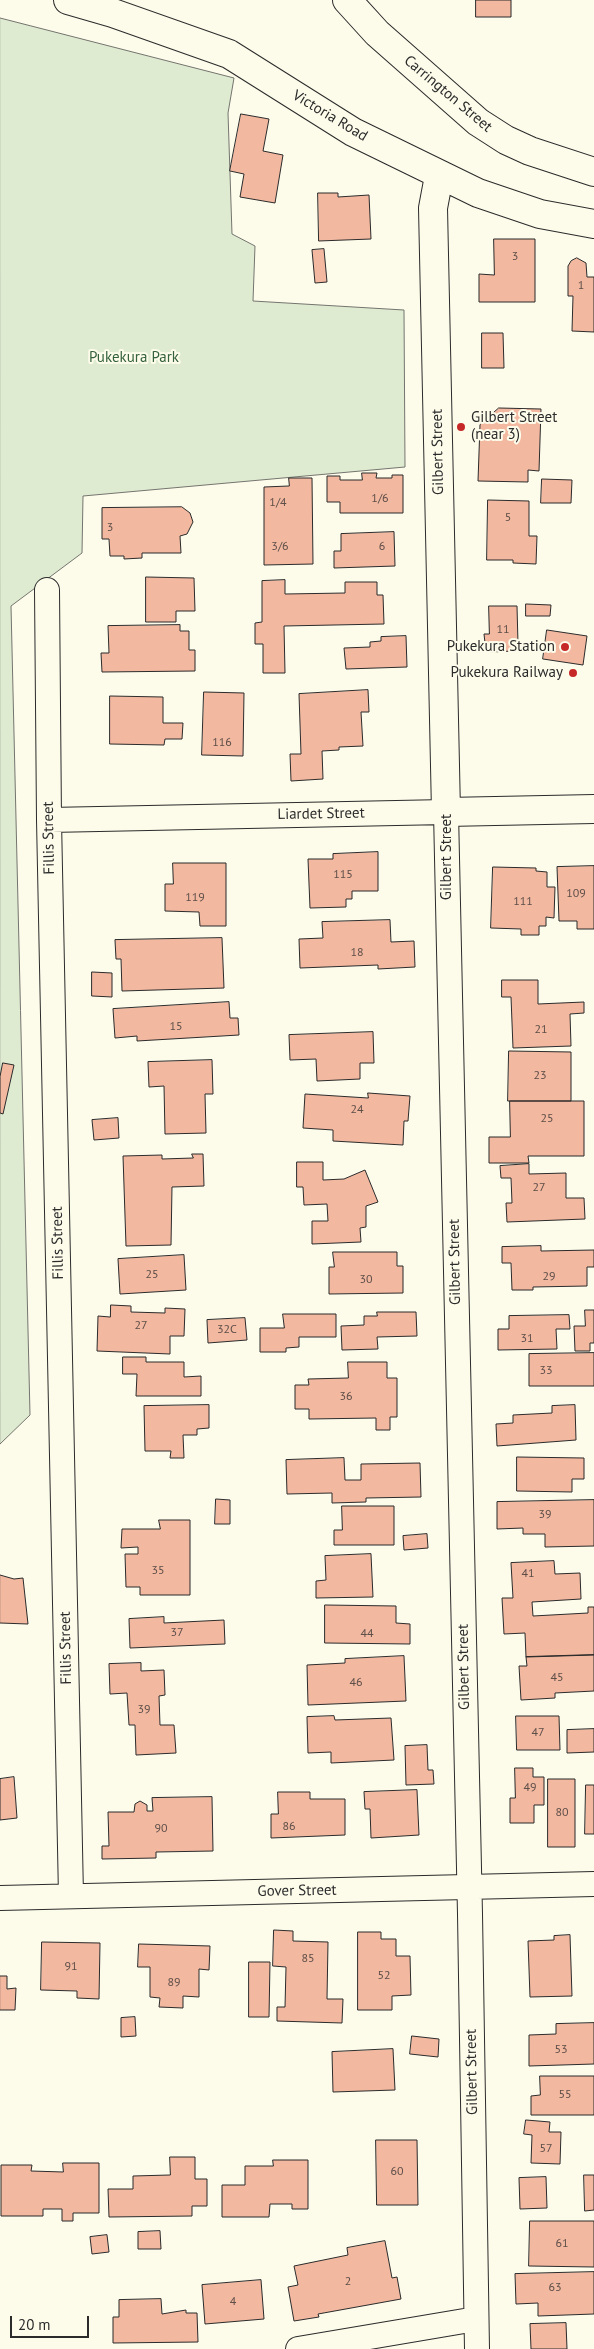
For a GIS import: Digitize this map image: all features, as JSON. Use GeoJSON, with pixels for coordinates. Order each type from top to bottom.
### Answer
{"type":"FeatureCollection","features":[{"type":"Feature","properties":{"kind":"street","name":"Victoria Road"},"geometry":{"type":"LineString","coordinates":[[68,0],[113,13],[229,54],[353,132],[439,176],[506,204],[540,214],[594,224]]}},
{"type":"Feature","properties":{"kind":"street","name":"Carrington Street"},"geometry":{"type":"LineString","coordinates":[[347,0],[377,33],[478,122],[506,140],[530,152],[594,172]]}},
{"type":"Feature","properties":{"kind":"street","name":"Gilbert Street"},"geometry":{"type":"LineString","coordinates":[[439,176],[433,208],[469,1886],[477,2349]]}},
{"type":"Feature","properties":{"kind":"street","name":"Fillis Street"},"geometry":{"type":"LineString","coordinates":[[47,590],[49,820],[71,1896]]}},
{"type":"Feature","properties":{"kind":"street","name":"Liardet Street"},"geometry":{"type":"LineString","coordinates":[[49,820],[594,809]]}},
{"type":"Feature","properties":{"kind":"street","name":"Gover Street"},"geometry":{"type":"LineString","coordinates":[[0,1898],[594,1884]]}},
{"type":"Feature","properties":{"kind":"street"},"geometry":{"type":"LineString","coordinates":[[298,2349],[476,2319]]}},
{"type":"Feature","properties":{"kind":"green space","name":"Pukekura Park"},"geometry":{"type":"Polygon","coordinates":[[[0,18],[234,78],[228,113],[232,234],[255,246],[253,301],[404,310],[405,467],[83,496],[82,553],[11,606],[30,1415],[0,1444],[0,18]]]}},
{"type":"Feature","properties":{"kind":"building"},"geometry":{"type":"Polygon","coordinates":[[[476,0],[511,0],[511,17],[476,17],[476,0]]]}},
{"type":"Feature","properties":{"kind":"building"},"geometry":{"type":"Polygon","coordinates":[[[241,114],[269,119],[263,151],[283,155],[275,203],[240,197],[244,174],[230,171],[241,114]]]}},
{"type":"Feature","properties":{"kind":"building"},"geometry":{"type":"Polygon","coordinates":[[[318,193],[338,193],[338,197],[369,195],[371,239],[319,241],[318,193]]]}},
{"type":"Feature","properties":{"kind":"building"},"geometry":{"type":"Polygon","coordinates":[[[494,239],[535,239],[535,302],[479,302],[479,274],[494,275],[494,239]]]}},
{"type":"Feature","properties":{"kind":"building"},"geometry":{"type":"Polygon","coordinates":[[[324,249],[327,282],[315,283],[312,250],[324,249]]]}},
{"type":"Feature","properties":{"kind":"building"},"geometry":{"type":"Polygon","coordinates":[[[577,258],[586,263],[587,277],[594,277],[594,332],[572,331],[573,296],[568,296],[568,266],[571,261],[577,258]]]}},
{"type":"Feature","properties":{"kind":"building"},"geometry":{"type":"Polygon","coordinates":[[[482,333],[503,333],[504,368],[482,368],[482,333]]]}},
{"type":"Feature","properties":{"kind":"building"},"geometry":{"type":"Polygon","coordinates":[[[499,408],[541,409],[539,471],[528,470],[528,482],[478,481],[480,425],[499,408]]]}},
{"type":"Feature","properties":{"kind":"building"},"geometry":{"type":"Polygon","coordinates":[[[362,473],[377,473],[376,478],[392,478],[392,475],[403,475],[403,513],[340,513],[340,502],[327,502],[327,476],[340,476],[340,480],[362,480],[362,473]]]}},
{"type":"Feature","properties":{"kind":"building"},"geometry":{"type":"Polygon","coordinates":[[[289,478],[312,478],[313,564],[264,565],[264,487],[289,486],[289,478]]]}},
{"type":"Feature","properties":{"kind":"building"},"geometry":{"type":"Polygon","coordinates":[[[542,479],[572,480],[571,503],[541,503],[542,479]]]}},
{"type":"Feature","properties":{"kind":"building"},"geometry":{"type":"Polygon","coordinates":[[[488,500],[529,501],[529,536],[537,536],[536,564],[513,563],[513,560],[487,560],[488,500]]]}},
{"type":"Feature","properties":{"kind":"building"},"geometry":{"type":"Polygon","coordinates":[[[182,507],[190,513],[193,522],[187,534],[180,536],[181,553],[142,553],[142,558],[124,559],[124,556],[110,556],[109,539],[102,539],[102,508],[182,507]]]}},
{"type":"Feature","properties":{"kind":"building"},"geometry":{"type":"Polygon","coordinates":[[[394,532],[395,566],[334,568],[334,551],[341,551],[341,534],[394,532]]]}},
{"type":"Feature","properties":{"kind":"building"},"geometry":{"type":"Polygon","coordinates":[[[146,577],[194,578],[195,611],[176,611],[176,622],[146,622],[146,577]]]}},
{"type":"Feature","properties":{"kind":"building"},"geometry":{"type":"Polygon","coordinates":[[[285,580],[285,594],[345,593],[345,582],[377,582],[377,595],[383,595],[384,624],[284,626],[285,673],[263,673],[263,644],[255,644],[255,623],[262,622],[262,581],[285,580]]]}},
{"type":"Feature","properties":{"kind":"building"},"geometry":{"type":"Polygon","coordinates":[[[526,604],[551,605],[550,616],[526,616],[526,604]]]}},
{"type":"Feature","properties":{"kind":"building"},"geometry":{"type":"Polygon","coordinates":[[[489,606],[517,606],[518,644],[513,644],[514,651],[490,652],[489,643],[485,643],[484,634],[489,634],[489,606]]]}},
{"type":"Feature","properties":{"kind":"building"},"geometry":{"type":"Polygon","coordinates":[[[180,625],[180,631],[189,631],[189,650],[195,650],[195,671],[102,672],[101,653],[109,653],[108,626],[180,625]]]}},
{"type":"Feature","properties":{"kind":"building","name":"Pukekura Station"},"geometry":{"type":"Polygon","coordinates":[[[547,630],[587,636],[583,665],[543,659],[547,630]]]}},
{"type":"Feature","properties":{"kind":"building"},"geometry":{"type":"Polygon","coordinates":[[[406,636],[407,667],[346,669],[344,648],[370,647],[370,642],[381,641],[381,637],[406,636]]]}},
{"type":"Feature","properties":{"kind":"building"},"geometry":{"type":"Polygon","coordinates":[[[368,690],[369,712],[361,712],[363,746],[339,747],[339,750],[322,751],[323,779],[291,781],[290,754],[301,754],[299,694],[368,690]]]}},
{"type":"Feature","properties":{"kind":"building"},"geometry":{"type":"Polygon","coordinates":[[[204,692],[244,693],[243,756],[202,755],[204,692]]]}},
{"type":"Feature","properties":{"kind":"building"},"geometry":{"type":"Polygon","coordinates":[[[110,696],[163,697],[163,723],[183,723],[182,739],[165,739],[164,745],[110,744],[110,696]]]}},
{"type":"Feature","properties":{"kind":"building"},"geometry":{"type":"Polygon","coordinates":[[[378,852],[378,891],[352,891],[352,899],[346,899],[346,907],[310,908],[308,859],[333,859],[333,854],[378,852]]]}},
{"type":"Feature","properties":{"kind":"building"},"geometry":{"type":"Polygon","coordinates":[[[173,863],[226,863],[226,926],[200,926],[199,912],[165,911],[165,884],[173,884],[173,863]]]}},
{"type":"Feature","properties":{"kind":"building"},"geometry":{"type":"Polygon","coordinates":[[[594,866],[594,929],[577,929],[577,921],[559,921],[557,867],[594,866]]]}},
{"type":"Feature","properties":{"kind":"building"},"geometry":{"type":"Polygon","coordinates":[[[493,867],[536,868],[536,871],[547,872],[547,887],[555,887],[554,918],[546,917],[546,926],[539,926],[539,935],[521,935],[521,929],[491,928],[493,867]]]}},
{"type":"Feature","properties":{"kind":"building"},"geometry":{"type":"Polygon","coordinates":[[[390,920],[391,942],[414,941],[415,967],[378,969],[378,965],[300,968],[299,939],[323,938],[322,922],[390,920]]]}},
{"type":"Feature","properties":{"kind":"building"},"geometry":{"type":"Polygon","coordinates":[[[222,938],[224,988],[122,991],[121,959],[116,959],[115,940],[222,938]]]}},
{"type":"Feature","properties":{"kind":"building"},"geometry":{"type":"Polygon","coordinates":[[[92,972],[112,973],[112,997],[92,996],[92,972]]]}},
{"type":"Feature","properties":{"kind":"building"},"geometry":{"type":"Polygon","coordinates":[[[502,980],[538,980],[538,1004],[584,1002],[584,1013],[570,1014],[571,1046],[513,1048],[511,997],[502,997],[502,980]]]}},
{"type":"Feature","properties":{"kind":"building"},"geometry":{"type":"Polygon","coordinates":[[[229,1002],[230,1018],[238,1018],[239,1035],[137,1041],[137,1036],[115,1038],[113,1009],[229,1002]]]}},
{"type":"Feature","properties":{"kind":"building"},"geometry":{"type":"Polygon","coordinates":[[[373,1032],[374,1063],[360,1063],[360,1079],[317,1081],[316,1059],[290,1060],[289,1035],[373,1032]]]}},
{"type":"Feature","properties":{"kind":"building"},"geometry":{"type":"Polygon","coordinates":[[[509,1051],[571,1052],[571,1101],[508,1101],[509,1051]]]}},
{"type":"Feature","properties":{"kind":"building"},"geometry":{"type":"Polygon","coordinates":[[[212,1060],[213,1094],[205,1094],[206,1133],[165,1134],[164,1086],[149,1087],[148,1062],[212,1060]]]}},
{"type":"Feature","properties":{"kind":"building"},"geometry":{"type":"Polygon","coordinates":[[[3,1063],[14,1065],[3,1114],[0,1113],[0,1077],[3,1063]]]}},
{"type":"Feature","properties":{"kind":"building"},"geometry":{"type":"Polygon","coordinates":[[[368,1093],[410,1096],[408,1121],[404,1121],[403,1145],[333,1141],[333,1130],[303,1128],[305,1094],[368,1098],[368,1093]]]}},
{"type":"Feature","properties":{"kind":"building"},"geometry":{"type":"Polygon","coordinates":[[[510,1101],[584,1101],[584,1156],[528,1156],[529,1163],[489,1163],[489,1137],[510,1137],[510,1101]]]}},
{"type":"Feature","properties":{"kind":"building"},"geometry":{"type":"Polygon","coordinates":[[[118,1118],[119,1138],[94,1140],[92,1120],[118,1118]]]}},
{"type":"Feature","properties":{"kind":"building"},"geometry":{"type":"Polygon","coordinates":[[[192,1154],[203,1154],[204,1186],[172,1187],[171,1245],[126,1246],[123,1156],[162,1155],[162,1159],[193,1158],[192,1154]]]}},
{"type":"Feature","properties":{"kind":"building"},"geometry":{"type":"Polygon","coordinates":[[[297,1162],[323,1162],[323,1180],[344,1179],[365,1170],[378,1202],[366,1206],[366,1227],[360,1228],[361,1242],[312,1244],[312,1221],[328,1221],[327,1204],[304,1205],[303,1187],[297,1187],[297,1162]]]}},
{"type":"Feature","properties":{"kind":"building"},"geometry":{"type":"Polygon","coordinates":[[[529,1164],[529,1174],[566,1173],[566,1198],[584,1198],[585,1219],[507,1222],[506,1203],[512,1203],[511,1178],[501,1178],[500,1166],[529,1164]]]}},
{"type":"Feature","properties":{"kind":"building"},"geometry":{"type":"Polygon","coordinates":[[[541,1246],[541,1251],[594,1250],[594,1267],[587,1267],[587,1286],[533,1287],[533,1290],[512,1290],[511,1263],[502,1263],[502,1247],[541,1246]]]}},
{"type":"Feature","properties":{"kind":"building"},"geometry":{"type":"Polygon","coordinates":[[[333,1252],[397,1252],[397,1266],[403,1266],[403,1293],[329,1294],[329,1267],[334,1267],[333,1252]]]}},
{"type":"Feature","properties":{"kind":"building"},"geometry":{"type":"Polygon","coordinates":[[[184,1255],[186,1290],[120,1294],[118,1259],[184,1255]]]}},
{"type":"Feature","properties":{"kind":"building"},"geometry":{"type":"Polygon","coordinates":[[[111,1305],[131,1306],[131,1312],[165,1313],[165,1308],[185,1309],[184,1336],[170,1336],[170,1354],[97,1351],[98,1316],[110,1317],[111,1305]]]}},
{"type":"Feature","properties":{"kind":"building"},"geometry":{"type":"Polygon","coordinates":[[[585,1310],[594,1310],[594,1343],[590,1343],[590,1351],[575,1351],[574,1326],[585,1326],[585,1310]]]}},
{"type":"Feature","properties":{"kind":"building"},"geometry":{"type":"Polygon","coordinates":[[[377,1312],[416,1312],[417,1336],[377,1337],[378,1349],[342,1350],[341,1326],[364,1325],[364,1316],[377,1316],[377,1312]]]}},
{"type":"Feature","properties":{"kind":"building"},"geometry":{"type":"Polygon","coordinates":[[[283,1314],[336,1314],[336,1337],[299,1337],[299,1347],[286,1348],[286,1352],[260,1352],[260,1328],[284,1328],[283,1314]]]}},
{"type":"Feature","properties":{"kind":"building"},"geometry":{"type":"Polygon","coordinates":[[[569,1315],[570,1329],[556,1329],[557,1349],[498,1350],[498,1329],[509,1329],[509,1316],[569,1315]]]}},
{"type":"Feature","properties":{"kind":"building"},"geometry":{"type":"Polygon","coordinates":[[[245,1318],[247,1340],[208,1343],[207,1320],[245,1318]]]}},
{"type":"Feature","properties":{"kind":"building"},"geometry":{"type":"Polygon","coordinates":[[[594,1353],[594,1386],[529,1386],[529,1354],[594,1353]]]}},
{"type":"Feature","properties":{"kind":"building"},"geometry":{"type":"Polygon","coordinates":[[[123,1357],[146,1357],[146,1362],[184,1362],[184,1377],[201,1376],[201,1396],[136,1396],[137,1374],[123,1374],[123,1357]]]}},
{"type":"Feature","properties":{"kind":"building"},"geometry":{"type":"Polygon","coordinates":[[[348,1362],[387,1362],[387,1378],[397,1378],[397,1417],[390,1417],[390,1430],[376,1430],[376,1418],[309,1419],[309,1409],[295,1409],[295,1385],[309,1385],[308,1379],[348,1378],[348,1362]]]}},
{"type":"Feature","properties":{"kind":"building"},"geometry":{"type":"Polygon","coordinates":[[[209,1405],[209,1428],[197,1429],[197,1435],[183,1435],[184,1458],[170,1458],[171,1451],[145,1451],[144,1406],[209,1405]]]}},
{"type":"Feature","properties":{"kind":"building"},"geometry":{"type":"Polygon","coordinates":[[[575,1405],[576,1440],[497,1446],[496,1424],[513,1423],[513,1415],[552,1413],[552,1406],[575,1405]]]}},
{"type":"Feature","properties":{"kind":"building"},"geometry":{"type":"Polygon","coordinates":[[[517,1457],[584,1458],[584,1479],[572,1479],[572,1492],[517,1491],[517,1457]]]}},
{"type":"Feature","properties":{"kind":"building"},"geometry":{"type":"Polygon","coordinates":[[[344,1458],[345,1480],[361,1480],[361,1464],[420,1463],[421,1497],[366,1498],[366,1502],[332,1503],[332,1493],[287,1494],[286,1460],[344,1458]]]}},
{"type":"Feature","properties":{"kind":"building"},"geometry":{"type":"Polygon","coordinates":[[[216,1499],[230,1500],[230,1524],[215,1524],[216,1499]]]}},
{"type":"Feature","properties":{"kind":"building"},"geometry":{"type":"Polygon","coordinates":[[[594,1500],[594,1546],[545,1547],[545,1534],[523,1534],[523,1528],[497,1529],[497,1502],[594,1500]]]}},
{"type":"Feature","properties":{"kind":"building"},"geometry":{"type":"Polygon","coordinates":[[[342,1506],[394,1506],[394,1545],[334,1545],[334,1530],[342,1530],[342,1506]]]}},
{"type":"Feature","properties":{"kind":"building"},"geometry":{"type":"Polygon","coordinates":[[[159,1520],[190,1520],[190,1595],[140,1595],[140,1587],[126,1587],[125,1554],[138,1554],[138,1547],[121,1548],[122,1529],[160,1529],[159,1520]]]}},
{"type":"Feature","properties":{"kind":"building"},"geometry":{"type":"Polygon","coordinates":[[[427,1534],[428,1548],[404,1550],[403,1536],[427,1534]]]}},
{"type":"Feature","properties":{"kind":"building"},"geometry":{"type":"Polygon","coordinates":[[[371,1554],[373,1597],[316,1598],[316,1581],[326,1580],[325,1556],[371,1554]]]}},
{"type":"Feature","properties":{"kind":"building"},"geometry":{"type":"Polygon","coordinates":[[[554,1561],[555,1574],[580,1573],[581,1599],[532,1602],[533,1616],[588,1613],[588,1607],[594,1607],[594,1655],[526,1657],[525,1633],[504,1634],[502,1598],[513,1598],[511,1563],[554,1561]]]}},
{"type":"Feature","properties":{"kind":"building"},"geometry":{"type":"Polygon","coordinates":[[[0,1575],[14,1579],[23,1578],[28,1624],[0,1623],[0,1575]]]}},
{"type":"Feature","properties":{"kind":"building"},"geometry":{"type":"Polygon","coordinates":[[[325,1605],[396,1606],[396,1623],[410,1624],[410,1644],[325,1643],[325,1605]]]}},
{"type":"Feature","properties":{"kind":"building"},"geometry":{"type":"Polygon","coordinates":[[[164,1617],[164,1623],[224,1620],[225,1644],[130,1648],[129,1619],[164,1617]]]}},
{"type":"Feature","properties":{"kind":"building"},"geometry":{"type":"Polygon","coordinates":[[[594,1655],[594,1691],[555,1693],[555,1698],[521,1700],[519,1666],[527,1666],[526,1657],[594,1655]]]}},
{"type":"Feature","properties":{"kind":"building"},"geometry":{"type":"Polygon","coordinates":[[[404,1656],[406,1701],[308,1705],[307,1665],[345,1663],[345,1659],[404,1656]]]}},
{"type":"Feature","properties":{"kind":"building"},"geometry":{"type":"Polygon","coordinates":[[[141,1663],[141,1671],[164,1670],[165,1695],[159,1696],[160,1725],[174,1725],[176,1753],[136,1755],[135,1725],[129,1725],[127,1693],[110,1694],[109,1664],[141,1663]]]}},
{"type":"Feature","properties":{"kind":"building"},"geometry":{"type":"Polygon","coordinates":[[[334,1716],[335,1720],[391,1718],[394,1760],[331,1763],[331,1752],[308,1753],[307,1717],[334,1716]]]}},
{"type":"Feature","properties":{"kind":"building"},"geometry":{"type":"Polygon","coordinates":[[[516,1716],[559,1716],[560,1750],[517,1750],[516,1716]]]}},
{"type":"Feature","properties":{"kind":"building"},"geometry":{"type":"Polygon","coordinates":[[[594,1729],[594,1752],[567,1753],[567,1730],[594,1729]]]}},
{"type":"Feature","properties":{"kind":"building"},"geometry":{"type":"Polygon","coordinates":[[[427,1745],[428,1770],[433,1770],[434,1784],[406,1785],[405,1746],[427,1745]]]}},
{"type":"Feature","properties":{"kind":"building"},"geometry":{"type":"Polygon","coordinates":[[[515,1768],[533,1768],[533,1777],[544,1777],[544,1805],[534,1805],[534,1823],[510,1823],[510,1798],[515,1798],[515,1768]]]}},
{"type":"Feature","properties":{"kind":"building"},"geometry":{"type":"Polygon","coordinates":[[[14,1777],[17,1818],[0,1820],[0,1779],[14,1777]]]}},
{"type":"Feature","properties":{"kind":"building"},"geometry":{"type":"Polygon","coordinates":[[[548,1779],[575,1779],[575,1847],[548,1847],[548,1779]]]}},
{"type":"Feature","properties":{"kind":"building"},"geometry":{"type":"Polygon","coordinates":[[[586,1785],[594,1785],[594,1834],[585,1834],[586,1785]]]}},
{"type":"Feature","properties":{"kind":"building"},"geometry":{"type":"Polygon","coordinates":[[[417,1790],[419,1835],[371,1838],[370,1809],[365,1809],[364,1792],[417,1790]]]}},
{"type":"Feature","properties":{"kind":"building"},"geometry":{"type":"Polygon","coordinates":[[[278,1792],[310,1792],[310,1799],[345,1799],[345,1835],[271,1838],[271,1814],[278,1814],[278,1792]]]}},
{"type":"Feature","properties":{"kind":"building"},"geometry":{"type":"Polygon","coordinates":[[[212,1797],[213,1851],[156,1852],[156,1858],[102,1859],[102,1846],[109,1846],[108,1812],[134,1812],[135,1804],[140,1801],[147,1805],[147,1811],[153,1811],[152,1798],[212,1797]]]}},
{"type":"Feature","properties":{"kind":"building"},"geometry":{"type":"Polygon","coordinates":[[[274,1930],[293,1931],[293,1941],[328,1942],[327,1999],[343,1999],[342,2023],[277,2021],[277,2007],[285,2007],[286,1967],[273,1966],[274,1930]]]}},
{"type":"Feature","properties":{"kind":"building"},"geometry":{"type":"Polygon","coordinates":[[[358,1932],[381,1932],[381,1939],[396,1939],[396,1956],[410,1956],[411,1995],[392,1996],[392,2010],[358,2010],[358,1932]]]}},
{"type":"Feature","properties":{"kind":"building"},"geometry":{"type":"Polygon","coordinates":[[[570,1935],[572,1996],[530,1997],[528,1941],[554,1940],[554,1936],[570,1935]]]}},
{"type":"Feature","properties":{"kind":"building"},"geometry":{"type":"Polygon","coordinates":[[[42,1942],[100,1943],[99,1999],[77,1998],[77,1991],[41,1990],[42,1942]]]}},
{"type":"Feature","properties":{"kind":"building"},"geometry":{"type":"Polygon","coordinates":[[[139,1944],[210,1946],[209,1970],[199,1969],[199,1997],[183,1996],[183,2008],[159,2007],[160,1998],[150,1997],[150,1967],[138,1967],[139,1944]]]}},
{"type":"Feature","properties":{"kind":"building"},"geometry":{"type":"Polygon","coordinates":[[[249,1962],[270,1962],[269,2017],[249,2017],[249,1962]]]}},
{"type":"Feature","properties":{"kind":"building"},"geometry":{"type":"Polygon","coordinates":[[[0,1976],[7,1976],[7,1989],[16,1988],[15,2010],[0,2010],[0,1976]]]}},
{"type":"Feature","properties":{"kind":"building"},"geometry":{"type":"Polygon","coordinates":[[[135,2017],[136,2036],[121,2037],[121,2018],[135,2017]]]}},
{"type":"Feature","properties":{"kind":"building"},"geometry":{"type":"Polygon","coordinates":[[[594,2023],[594,2064],[529,2066],[529,2035],[556,2034],[556,2024],[594,2023]]]}},
{"type":"Feature","properties":{"kind":"building"},"geometry":{"type":"Polygon","coordinates":[[[412,2036],[439,2039],[438,2057],[410,2054],[412,2036]]]}},
{"type":"Feature","properties":{"kind":"building"},"geometry":{"type":"Polygon","coordinates":[[[393,2049],[395,2090],[333,2092],[332,2052],[393,2049]]]}},
{"type":"Feature","properties":{"kind":"building"},"geometry":{"type":"Polygon","coordinates":[[[540,2076],[594,2076],[594,2115],[531,2115],[531,2096],[540,2095],[540,2076]]]}},
{"type":"Feature","properties":{"kind":"building"},"geometry":{"type":"Polygon","coordinates":[[[526,2120],[550,2122],[549,2132],[561,2132],[560,2164],[531,2163],[532,2135],[524,2134],[526,2120]]]}},
{"type":"Feature","properties":{"kind":"building"},"geometry":{"type":"Polygon","coordinates":[[[376,2140],[417,2140],[418,2205],[377,2205],[376,2140]]]}},
{"type":"Feature","properties":{"kind":"building"},"geometry":{"type":"Polygon","coordinates":[[[170,2157],[195,2157],[195,2179],[207,2179],[207,2206],[192,2206],[192,2216],[109,2217],[108,2189],[133,2189],[133,2176],[170,2175],[170,2157]]]}},
{"type":"Feature","properties":{"kind":"building"},"geometry":{"type":"Polygon","coordinates":[[[273,2160],[308,2160],[308,2209],[292,2209],[292,2204],[270,2204],[269,2217],[222,2217],[222,2185],[245,2185],[245,2166],[273,2166],[273,2160]]]}},
{"type":"Feature","properties":{"kind":"building"},"geometry":{"type":"Polygon","coordinates":[[[63,2163],[99,2163],[99,2213],[73,2213],[73,2221],[62,2221],[62,2209],[43,2209],[43,2216],[1,2216],[1,2165],[32,2165],[31,2171],[63,2172],[63,2163]]]}},
{"type":"Feature","properties":{"kind":"building"},"geometry":{"type":"Polygon","coordinates":[[[584,2175],[594,2175],[594,2210],[585,2211],[584,2175]]]}},
{"type":"Feature","properties":{"kind":"building"},"geometry":{"type":"Polygon","coordinates":[[[546,2177],[547,2208],[520,2209],[519,2178],[546,2177]]]}},
{"type":"Feature","properties":{"kind":"building"},"geometry":{"type":"Polygon","coordinates":[[[530,2221],[594,2221],[594,2267],[529,2266],[530,2221]]]}},
{"type":"Feature","properties":{"kind":"building"},"geometry":{"type":"Polygon","coordinates":[[[160,2231],[161,2249],[138,2249],[138,2232],[160,2231]]]}},
{"type":"Feature","properties":{"kind":"building"},"geometry":{"type":"Polygon","coordinates":[[[107,2235],[109,2252],[92,2254],[90,2237],[107,2235]]]}},
{"type":"Feature","properties":{"kind":"building"},"geometry":{"type":"Polygon","coordinates":[[[385,2241],[392,2278],[397,2277],[401,2299],[318,2314],[319,2317],[294,2321],[288,2287],[298,2285],[294,2266],[348,2255],[347,2248],[385,2241]]]}},
{"type":"Feature","properties":{"kind":"building"},"geometry":{"type":"Polygon","coordinates":[[[594,2272],[594,2314],[538,2316],[538,2303],[516,2304],[515,2274],[594,2272]]]}},
{"type":"Feature","properties":{"kind":"building"},"geometry":{"type":"Polygon","coordinates":[[[261,2280],[264,2319],[205,2324],[202,2285],[261,2280]]]}},
{"type":"Feature","properties":{"kind":"building"},"geometry":{"type":"Polygon","coordinates":[[[161,2299],[162,2314],[186,2310],[186,2313],[197,2313],[198,2342],[113,2343],[113,2317],[119,2317],[119,2300],[161,2299]]]}},
{"type":"Feature","properties":{"kind":"building"},"geometry":{"type":"Polygon","coordinates":[[[566,2323],[567,2349],[531,2349],[530,2324],[566,2323]]]}},
{"type":"Feature","properties":{"kind":"place","name":"Gilbert Street (near 3)"},"geometry":{"type":"Point","coordinates":[461,427]}},
{"type":"Feature","properties":{"kind":"place","name":"Pukekura Station"},"geometry":{"type":"Point","coordinates":[565,647]}},
{"type":"Feature","properties":{"kind":"place","name":"Pukekura Railway"},"geometry":{"type":"Point","coordinates":[573,673]}}]}
